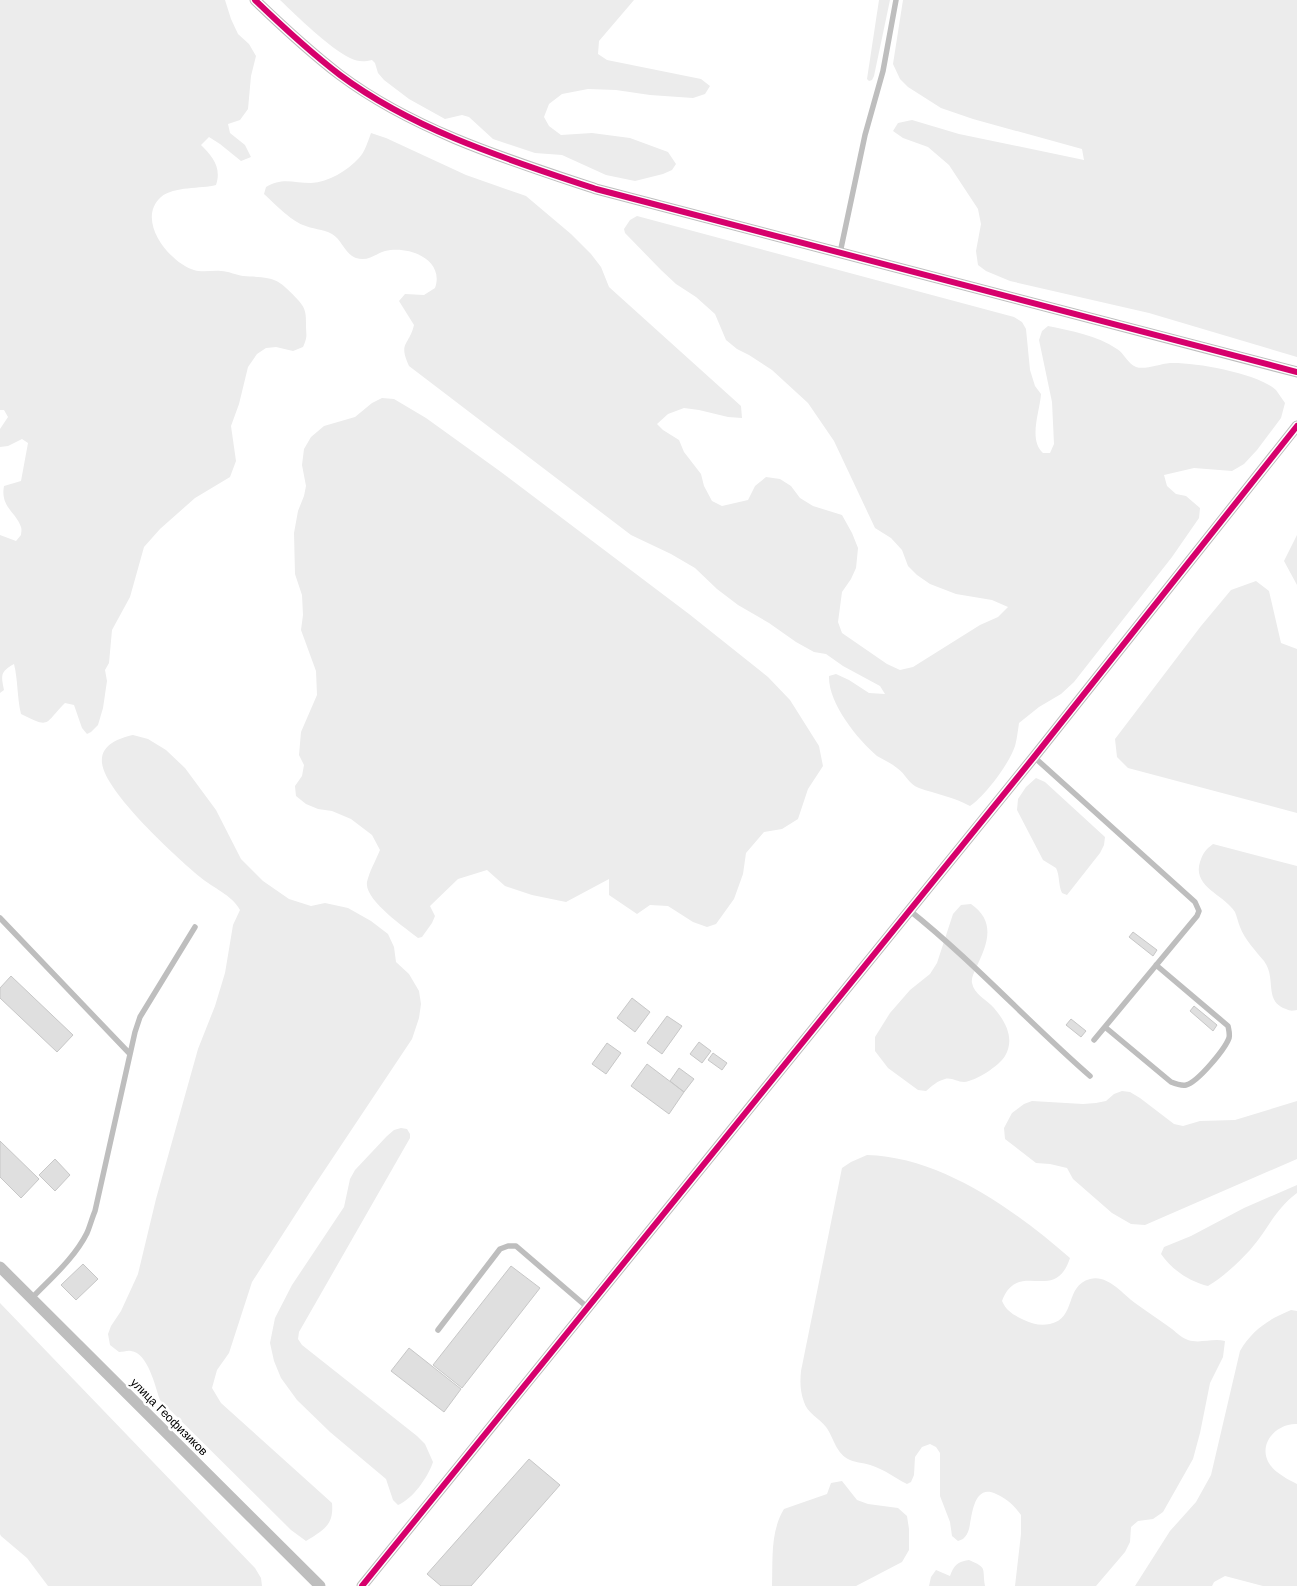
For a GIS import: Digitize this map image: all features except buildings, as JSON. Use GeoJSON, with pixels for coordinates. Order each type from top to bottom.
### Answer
{"type":"FeatureCollection","features":[{"type":"Feature","properties":{"kind":"street"},"geometry":{"type":"LineString","coordinates":[[254,0],[284,29],[341,76],[394,109],[445,134],[506,159],[596,189],[1297,372]]}},
{"type":"Feature","properties":{"kind":"street"},"geometry":{"type":"LineString","coordinates":[[362,1586],[1034,757],[1297,426]]}},
{"type":"Feature","properties":{"kind":"street","name":"улица Геофизиков"},"geometry":{"type":"LineString","coordinates":[[0,1267],[320,1586]]}},
{"type":"Feature","properties":{"kind":"lane"},"geometry":{"type":"LineString","coordinates":[[840,253],[865,135],[883,71],[896,0]]}},
{"type":"Feature","properties":{"kind":"lane"},"geometry":{"type":"LineString","coordinates":[[1034,757],[1198,906],[1199,910],[1197,916],[1094,1040]]}},
{"type":"Feature","properties":{"kind":"lane"},"geometry":{"type":"LineString","coordinates":[[909,910],[945,940],[1053,1044],[1090,1076]]}},
{"type":"Feature","properties":{"kind":"lane"},"geometry":{"type":"LineString","coordinates":[[0,918],[130,1054]]}},
{"type":"Feature","properties":{"kind":"lane"},"geometry":{"type":"LineString","coordinates":[[31,1299],[77,1249],[87,1232],[95,1211],[140,1017],[195,927]]}},
{"type":"Feature","properties":{"kind":"lane"},"geometry":{"type":"LineString","coordinates":[[1105,1027],[1171,1082],[1178,1085],[1187,1085],[1206,1070],[1228,1040],[1230,1033],[1228,1026],[1221,1018],[1156,965]]}},
{"type":"Feature","properties":{"kind":"lane"},"geometry":{"type":"LineString","coordinates":[[438,1330],[500,1249],[508,1246],[516,1246],[587,1307]]}},
{"type":"Feature","properties":{"kind":"shaded area"},"geometry":{"type":"Polygon","coordinates":[[[0,0],[225,0],[238,34],[249,44],[256,56],[251,76],[248,109],[240,120],[228,124],[230,133],[245,145],[251,157],[241,161],[209,137],[201,145],[209,153],[217,167],[218,179],[216,185],[180,189],[166,193],[154,206],[152,217],[154,228],[166,250],[185,266],[197,271],[224,271],[243,276],[275,280],[299,301],[306,315],[306,340],[303,347],[293,351],[276,347],[266,348],[257,354],[248,367],[239,404],[231,426],[236,461],[230,477],[195,498],[160,529],[144,547],[130,597],[112,630],[109,663],[105,670],[107,681],[98,725],[87,734],[82,728],[74,705],[65,703],[50,720],[43,723],[21,714],[14,664],[6,669],[3,674],[4,690],[0,693],[0,535],[16,541],[21,535],[19,522],[6,504],[3,493],[4,486],[21,481],[28,443],[22,439],[8,446],[0,447],[0,429],[8,417],[4,410],[0,410],[0,0]]]}},
{"type":"Feature","properties":{"kind":"shaded area"},"geometry":{"type":"Polygon","coordinates":[[[280,0],[634,0],[599,41],[598,54],[607,60],[701,79],[710,86],[705,94],[693,98],[588,89],[562,94],[549,104],[544,117],[549,126],[561,135],[592,133],[630,138],[668,152],[676,164],[672,170],[663,174],[635,181],[606,175],[562,155],[535,153],[493,139],[469,117],[462,115],[445,119],[409,99],[384,80],[378,73],[372,60],[356,60],[332,47],[280,0]]]}},
{"type":"Feature","properties":{"kind":"shaded area"},"geometry":{"type":"Polygon","coordinates":[[[879,0],[890,0],[874,76],[869,81],[867,79],[879,0]]]}},
{"type":"Feature","properties":{"kind":"shaded area"},"geometry":{"type":"Polygon","coordinates":[[[903,0],[1297,0],[1297,357],[1149,313],[1010,281],[986,271],[978,265],[976,251],[981,224],[978,209],[949,165],[928,147],[903,138],[893,131],[898,123],[912,120],[959,134],[1084,160],[1082,149],[973,119],[941,108],[908,87],[900,79],[893,64],[903,0]]]}},
{"type":"Feature","properties":{"kind":"shaded area"},"geometry":{"type":"Polygon","coordinates":[[[371,133],[466,175],[526,196],[571,234],[591,254],[601,267],[609,287],[741,406],[742,418],[684,408],[668,414],[657,424],[679,440],[684,452],[701,474],[704,486],[712,501],[722,506],[748,500],[755,486],[766,477],[780,479],[791,486],[800,498],[813,506],[842,515],[858,548],[856,568],[842,592],[838,622],[842,633],[887,664],[900,670],[913,667],[980,625],[998,617],[1008,607],[992,600],[956,594],[930,584],[908,566],[902,550],[891,538],[875,528],[834,441],[808,403],[772,370],[737,349],[726,340],[715,314],[696,297],[676,284],[625,233],[624,229],[630,220],[637,216],[1014,317],[1022,322],[1026,329],[1030,370],[1035,386],[1041,394],[1036,425],[1036,441],[1043,453],[1050,453],[1054,444],[1052,402],[1039,340],[1042,331],[1048,326],[1101,340],[1119,351],[1136,367],[1170,363],[1194,364],[1255,378],[1276,390],[1285,403],[1281,418],[1257,450],[1244,464],[1232,471],[1194,468],[1164,475],[1167,486],[1176,494],[1186,496],[1200,508],[1199,518],[1172,557],[1074,682],[1061,694],[1039,707],[1019,723],[1015,746],[1008,762],[989,787],[970,806],[915,786],[900,770],[869,749],[838,709],[833,698],[829,676],[836,674],[869,693],[885,694],[880,686],[843,666],[826,654],[814,652],[796,642],[738,605],[717,589],[695,568],[631,535],[409,366],[404,348],[414,325],[399,301],[405,294],[424,295],[435,288],[437,278],[430,262],[423,257],[404,250],[385,251],[368,258],[356,258],[332,234],[298,223],[264,194],[266,187],[277,182],[311,183],[337,175],[361,156],[371,133]]]}},
{"type":"Feature","properties":{"kind":"shaded area"},"geometry":{"type":"Polygon","coordinates":[[[382,398],[394,399],[426,418],[501,472],[689,614],[768,677],[790,700],[819,746],[823,766],[808,789],[798,819],[782,829],[764,832],[746,853],[743,874],[734,899],[716,924],[707,927],[693,922],[668,906],[650,905],[637,914],[609,895],[609,879],[566,902],[532,895],[505,886],[487,870],[458,879],[430,906],[435,916],[422,937],[418,938],[387,913],[372,897],[368,889],[368,878],[380,850],[372,835],[351,819],[332,811],[318,809],[306,804],[296,796],[295,786],[302,776],[304,765],[299,755],[301,732],[317,695],[316,671],[301,630],[303,615],[302,595],[295,574],[294,533],[298,511],[306,486],[302,465],[304,449],[311,437],[324,426],[355,417],[372,403],[382,398]]]}},
{"type":"Feature","properties":{"kind":"shaded area"},"geometry":{"type":"Polygon","coordinates":[[[1297,535],[1297,585],[1284,561],[1297,535]]]}},
{"type":"Feature","properties":{"kind":"shaded area"},"geometry":{"type":"Polygon","coordinates":[[[1256,581],[1269,591],[1281,643],[1297,649],[1297,813],[1128,768],[1117,757],[1115,739],[1201,626],[1231,590],[1256,581]]]}},
{"type":"Feature","properties":{"kind":"shaded area"},"geometry":{"type":"Polygon","coordinates":[[[133,735],[148,739],[166,750],[185,768],[216,810],[241,859],[263,881],[289,899],[311,906],[325,903],[348,908],[371,921],[388,934],[394,947],[396,962],[409,974],[419,991],[421,1004],[419,1018],[412,1039],[252,1282],[229,1353],[217,1370],[212,1388],[221,1403],[332,1503],[329,1522],[323,1530],[306,1541],[291,1530],[160,1400],[150,1371],[137,1353],[131,1351],[119,1352],[110,1345],[108,1334],[111,1326],[121,1311],[138,1274],[156,1199],[198,1049],[215,1006],[225,973],[233,925],[240,910],[232,900],[200,877],[159,840],[115,790],[106,775],[102,757],[104,751],[112,743],[133,735]]]}},
{"type":"Feature","properties":{"kind":"shaded area"},"geometry":{"type":"Polygon","coordinates":[[[1036,778],[1045,782],[1105,837],[1100,853],[1067,895],[1062,893],[1056,868],[1043,860],[1017,810],[1018,799],[1026,787],[1036,778]]]}},
{"type":"Feature","properties":{"kind":"shaded area"},"geometry":{"type":"Polygon","coordinates":[[[1213,844],[1297,866],[1297,1010],[1287,1010],[1275,1001],[1272,995],[1268,968],[1250,945],[1240,927],[1235,912],[1201,878],[1199,871],[1201,859],[1213,844]]]}},
{"type":"Feature","properties":{"kind":"shaded area"},"geometry":{"type":"Polygon","coordinates":[[[971,904],[979,911],[987,926],[984,951],[972,979],[973,987],[1002,1019],[1008,1031],[1008,1050],[998,1064],[975,1079],[964,1082],[947,1079],[937,1082],[926,1091],[918,1090],[888,1068],[875,1051],[875,1037],[890,1013],[910,990],[930,974],[937,963],[953,914],[961,905],[971,904]]]}},
{"type":"Feature","properties":{"kind":"shaded area"},"geometry":{"type":"Polygon","coordinates":[[[1122,1091],[1130,1092],[1174,1124],[1183,1126],[1200,1121],[1235,1120],[1297,1101],[1297,1159],[1145,1225],[1131,1224],[1112,1213],[1073,1179],[1067,1168],[1036,1163],[1005,1139],[1004,1128],[1012,1113],[1024,1104],[1032,1101],[1096,1103],[1106,1101],[1114,1094],[1122,1091]]]}},
{"type":"Feature","properties":{"kind":"shaded area"},"geometry":{"type":"Polygon","coordinates":[[[407,1129],[410,1138],[299,1332],[298,1339],[302,1345],[425,1444],[433,1462],[431,1468],[424,1481],[414,1493],[398,1505],[393,1500],[386,1479],[330,1432],[297,1400],[281,1378],[274,1361],[270,1343],[275,1318],[292,1285],[344,1207],[350,1179],[355,1170],[387,1136],[394,1130],[407,1129]]]}},
{"type":"Feature","properties":{"kind":"shaded area"},"geometry":{"type":"Polygon","coordinates":[[[867,1155],[895,1158],[923,1165],[950,1176],[1002,1205],[1070,1258],[1063,1272],[1055,1278],[1046,1281],[1017,1283],[1009,1289],[1002,1301],[1004,1305],[1009,1311],[1030,1323],[1040,1325],[1058,1321],[1068,1309],[1077,1288],[1082,1283],[1096,1278],[1114,1285],[1135,1303],[1186,1339],[1193,1341],[1225,1341],[1223,1357],[1210,1383],[1193,1459],[1163,1512],[1153,1519],[1138,1521],[1131,1527],[1130,1542],[1125,1552],[1096,1586],[1015,1586],[1021,1534],[1021,1515],[1009,1502],[994,1493],[987,1492],[982,1494],[975,1504],[967,1533],[963,1539],[958,1541],[952,1536],[950,1522],[940,1496],[940,1453],[936,1447],[930,1444],[922,1447],[915,1457],[914,1475],[911,1482],[907,1484],[886,1472],[867,1464],[853,1461],[841,1454],[826,1427],[806,1406],[800,1383],[801,1371],[842,1168],[867,1155]]]}},
{"type":"Feature","properties":{"kind":"shaded area"},"geometry":{"type":"Polygon","coordinates":[[[1297,1185],[1297,1193],[1282,1206],[1250,1250],[1230,1270],[1208,1286],[1182,1274],[1170,1265],[1161,1254],[1164,1247],[1191,1236],[1244,1208],[1297,1185]]]}},
{"type":"Feature","properties":{"kind":"shaded area"},"geometry":{"type":"Polygon","coordinates":[[[0,1303],[255,1568],[261,1578],[262,1586],[48,1586],[27,1558],[1,1536],[0,1303]]]}},
{"type":"Feature","properties":{"kind":"shaded area"},"geometry":{"type":"Polygon","coordinates":[[[1291,1310],[1297,1311],[1297,1424],[1284,1426],[1273,1434],[1266,1445],[1266,1452],[1267,1459],[1272,1467],[1297,1484],[1297,1586],[1263,1586],[1225,1576],[1214,1582],[1212,1586],[1135,1586],[1170,1531],[1196,1502],[1211,1475],[1240,1351],[1250,1337],[1262,1326],[1275,1317],[1291,1310]]]}},
{"type":"Feature","properties":{"kind":"shaded area"},"geometry":{"type":"Polygon","coordinates":[[[842,1481],[857,1500],[868,1504],[898,1508],[907,1516],[909,1550],[902,1562],[856,1586],[772,1586],[774,1537],[784,1509],[827,1494],[831,1483],[842,1481]]]}},
{"type":"Feature","properties":{"kind":"shaded area"},"geometry":{"type":"Polygon","coordinates":[[[969,1560],[982,1567],[985,1586],[929,1586],[931,1577],[936,1570],[950,1576],[956,1565],[969,1560]]]}},
{"type":"Feature","properties":{"kind":"cycle path"},"geometry":{"type":"LineString","coordinates":[[255,0],[318,57],[369,95],[431,128],[530,167],[596,189],[1297,372]]}},
{"type":"Feature","properties":{"kind":"cycle path"},"geometry":{"type":"LineString","coordinates":[[362,1586],[1034,757],[1297,426]]}}]}
